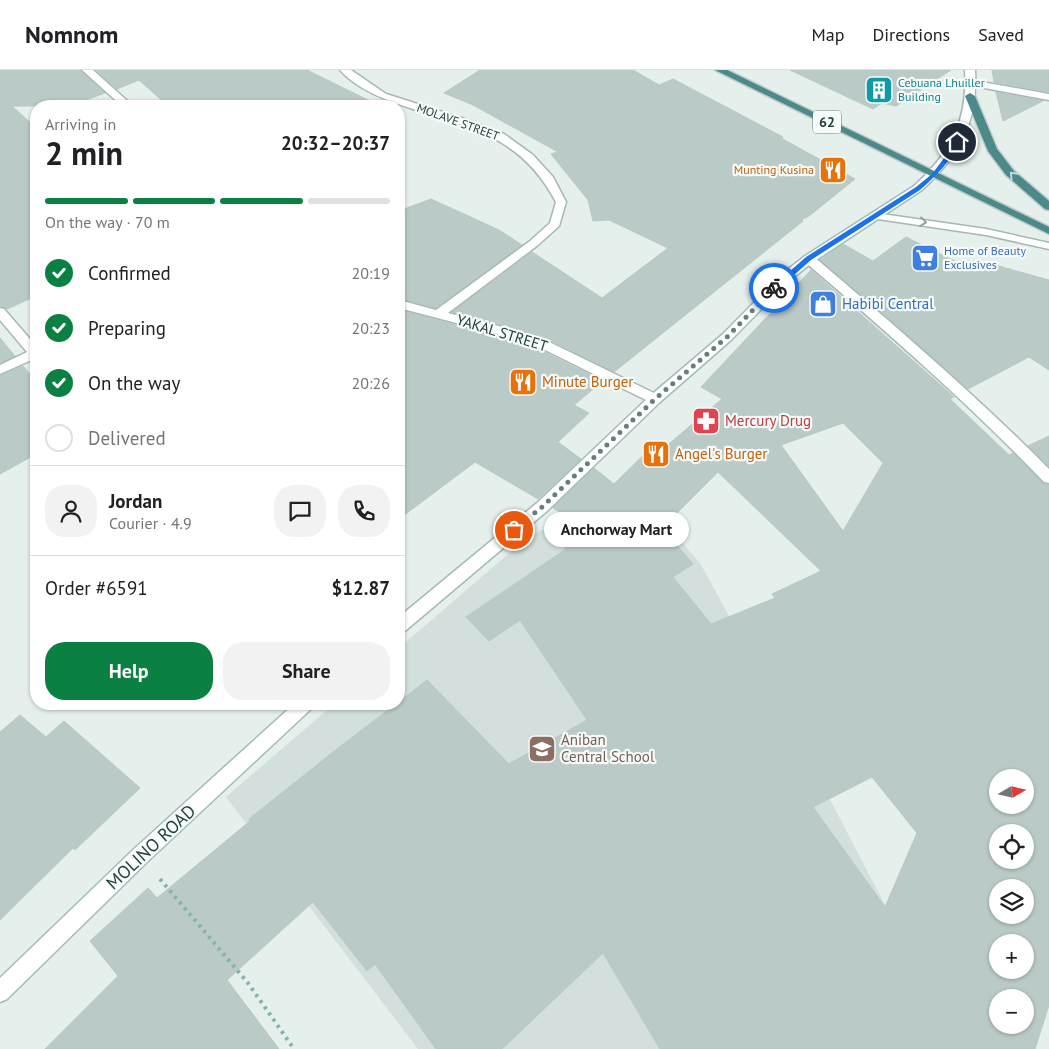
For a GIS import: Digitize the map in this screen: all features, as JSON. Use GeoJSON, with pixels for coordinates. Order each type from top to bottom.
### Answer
{"type":"FeatureCollection","features":[{"type":"Feature","properties":{"kind":"highway","name":"62"},"geometry":{"type":"LineString","coordinates":[[720,70],[1049,231]]}},
{"type":"Feature","properties":{"kind":"highway"},"geometry":{"type":"LineString","coordinates":[[970,96],[992,150],[1010,173],[1049,207]]}},
{"type":"Feature","properties":{"kind":"main road"},"geometry":{"type":"LineString","coordinates":[[87,70],[121,100]]}},
{"type":"Feature","properties":{"kind":"main road","name":"MOLAVE STREET"},"geometry":{"type":"LineString","coordinates":[[345,70],[383,96],[395,100]]}},
{"type":"Feature","properties":{"kind":"main road"},"geometry":{"type":"LineString","coordinates":[[405,621],[542,507],[655,399],[727,337],[786,276],[808,259],[918,188],[934,175],[953,152],[962,133],[968,114],[971,83],[970,70]]}},
{"type":"Feature","properties":{"kind":"main road"},"geometry":{"type":"LineString","coordinates":[[971,83],[1024,91],[1049,98]]}},
{"type":"Feature","properties":{"kind":"main road","name":"MOLAVE STREET"},"geometry":{"type":"LineString","coordinates":[[405,103],[500,136],[529,157],[550,179],[561,202],[555,224],[534,243],[438,314]]}},
{"type":"Feature","properties":{"kind":"main road"},"geometry":{"type":"LineString","coordinates":[[875,216],[986,232],[1049,246]]}},
{"type":"Feature","properties":{"kind":"main road"},"geometry":{"type":"LineString","coordinates":[[808,259],[974,403],[1049,478]]}},
{"type":"Feature","properties":{"kind":"main road","name":"YAKAL STREET"},"geometry":{"type":"LineString","coordinates":[[405,306],[533,339],[655,399]]}},
{"type":"Feature","properties":{"kind":"main road"},"geometry":{"type":"LineString","coordinates":[[0,312],[30,347]]}},
{"type":"Feature","properties":{"kind":"main road"},"geometry":{"type":"LineString","coordinates":[[0,370],[30,357]]}},
{"type":"Feature","properties":{"kind":"main road","name":"MOLINO ROAD"},"geometry":{"type":"LineString","coordinates":[[0,992],[140,856],[298,710]]}},
{"type":"Feature","properties":{"kind":"path"},"geometry":{"type":"LineString","coordinates":[[140,856],[248,983],[294,1049]]}},
{"type":"Feature","properties":{"kind":"shaded area","name":"Aniban Central School"},"geometry":{"type":"Polygon","coordinates":[[[622,487],[646,501],[700,563],[827,794],[885,905],[984,1049],[418,1049],[226,797],[327,710],[405,710],[405,643],[527,538],[622,487]]]}},
{"type":"Feature","properties":{"kind":"building"},"geometry":{"type":"Polygon","coordinates":[[[0,70],[80,70],[105,93],[86,100],[30,100],[30,106],[12,106],[30,122],[30,299],[7,309],[0,306],[0,70]]]}},
{"type":"Feature","properties":{"kind":"building"},"geometry":{"type":"Polygon","coordinates":[[[96,70],[307,70],[368,100],[161,100],[139,80],[117,89],[96,70]]]}},
{"type":"Feature","properties":{"kind":"building"},"geometry":{"type":"Polygon","coordinates":[[[480,70],[633,70],[659,85],[673,79],[783,137],[781,138],[855,179],[809,216],[801,220],[803,221],[614,372],[538,334],[452,312],[532,252],[602,298],[668,248],[609,220],[593,221],[588,200],[551,154],[558,152],[473,105],[444,93],[480,70]]]}},
{"type":"Feature","properties":{"kind":"building","name":"Cebuana Lhuiller Building"},"geometry":{"type":"Polygon","coordinates":[[[790,70],[951,70],[896,106],[882,103],[873,109],[790,70]]]}},
{"type":"Feature","properties":{"kind":"building"},"geometry":{"type":"Polygon","coordinates":[[[992,70],[1049,70],[1049,92],[994,82],[992,70]]]}},
{"type":"Feature","properties":{"kind":"building"},"geometry":{"type":"Polygon","coordinates":[[[996,92],[1043,101],[1003,121],[996,92]]]}},
{"type":"Feature","properties":{"kind":"building"},"geometry":{"type":"Polygon","coordinates":[[[431,199],[499,230],[522,245],[436,308],[405,300],[405,209],[431,199]]]}},
{"type":"Feature","properties":{"kind":"building"},"geometry":{"type":"Polygon","coordinates":[[[906,237],[977,272],[984,262],[1049,280],[1049,370],[1029,357],[968,389],[820,260],[843,244],[873,261],[906,237]]]}},
{"type":"Feature","properties":{"kind":"building"},"geometry":{"type":"Polygon","coordinates":[[[811,270],[954,397],[950,399],[1009,455],[1013,453],[1043,483],[1049,485],[1049,1005],[1035,1049],[660,1049],[603,953],[502,1049],[436,1049],[375,964],[367,971],[313,902],[227,980],[279,1049],[45,1049],[118,976],[90,941],[148,888],[157,898],[250,821],[249,819],[388,710],[405,710],[405,697],[427,680],[509,764],[587,720],[520,620],[489,641],[466,617],[566,549],[549,529],[571,519],[553,508],[594,468],[614,484],[656,443],[664,448],[722,399],[701,387],[811,270]],[[843,423],[781,445],[843,531],[883,463],[843,423]],[[718,472],[662,528],[693,564],[673,577],[711,624],[775,598],[772,594],[821,571],[718,472]],[[872,777],[813,807],[885,907],[917,833],[872,777]]]}},
{"type":"Feature","properties":{"kind":"building"},"geometry":{"type":"Polygon","coordinates":[[[405,312],[528,344],[603,381],[574,405],[589,413],[558,442],[581,459],[538,499],[475,462],[405,514],[405,312]]]}},
{"type":"Feature","properties":{"kind":"building"},"geometry":{"type":"Polygon","coordinates":[[[0,338],[15,356],[0,363],[0,338]]]}},
{"type":"Feature","properties":{"kind":"building"},"geometry":{"type":"Polygon","coordinates":[[[23,366],[30,374],[30,457],[0,474],[0,376],[23,366]]]}},
{"type":"Feature","properties":{"kind":"building"},"geometry":{"type":"Polygon","coordinates":[[[1049,436],[1049,466],[1028,446],[1049,436]]]}},
{"type":"Feature","properties":{"kind":"building"},"geometry":{"type":"Polygon","coordinates":[[[20,715],[46,737],[64,721],[140,788],[75,850],[73,848],[0,920],[0,732],[20,715]]]}},
{"type":"Feature","properties":{"kind":"way so far"},"geometry":{"type":"LineString","coordinates":[[514,530],[542,507],[655,399],[727,337],[774,288]]}},
{"type":"Feature","properties":{"kind":"place","name":"Cebuana Lhuiller Building"},"geometry":{"type":"Point","coordinates":[879,90]}},
{"type":"Feature","properties":{"kind":"place","name":"Munting Kusina"},"geometry":{"type":"Point","coordinates":[833,170]}},
{"type":"Feature","properties":{"kind":"place","name":"Home of Beauty Exclusives"},"geometry":{"type":"Point","coordinates":[925,258]}},
{"type":"Feature","properties":{"kind":"place","name":"Habibi Central"},"geometry":{"type":"Point","coordinates":[823,304]}},
{"type":"Feature","properties":{"kind":"place","name":"Minute Burger"},"geometry":{"type":"Point","coordinates":[523,382]}},
{"type":"Feature","properties":{"kind":"place","name":"Mercury Drug"},"geometry":{"type":"Point","coordinates":[706,421]}},
{"type":"Feature","properties":{"kind":"place","name":"Angel's Burger"},"geometry":{"type":"Point","coordinates":[656,454]}},
{"type":"Feature","properties":{"kind":"place","name":"Anchorway Mart"},"geometry":{"type":"Point","coordinates":[514,530]}},
{"type":"Feature","properties":{"kind":"place","name":"Aniban Central School"},"geometry":{"type":"Point","coordinates":[542,749]}},
{"type":"Feature","properties":{"kind":"route"},"geometry":{"type":"LineString","coordinates":[[774,288],[808,259],[918,188],[934,175],[953,152],[957,142]]}}]}
